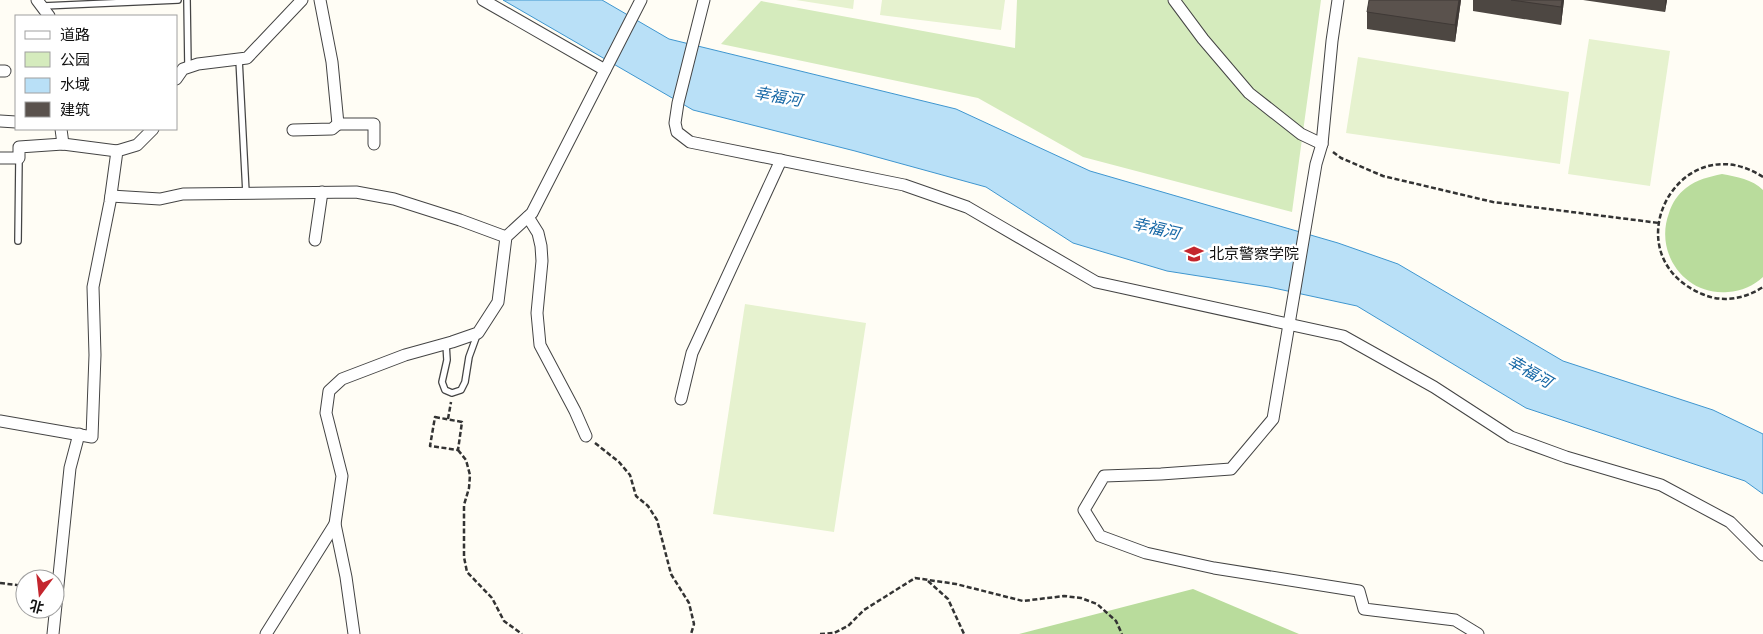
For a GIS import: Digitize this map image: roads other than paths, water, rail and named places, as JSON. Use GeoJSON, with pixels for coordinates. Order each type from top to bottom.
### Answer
{"type":"FeatureCollection","features":[{"type":"Feature","properties":{"kind":"street"},"geometry":{"type":"LineString","coordinates":[[178,75],[183,69],[198,64],[247,58],[302,0]]}},
{"type":"Feature","properties":{"kind":"street"},"geometry":{"type":"LineString","coordinates":[[320,0],[332,62],[338,124]]}},
{"type":"Feature","properties":{"kind":"street"},"geometry":{"type":"LineString","coordinates":[[483,0],[606,68]]}},
{"type":"Feature","properties":{"kind":"street"},"geometry":{"type":"LineString","coordinates":[[354,634],[336,524],[342,476],[326,413],[329,392],[342,379],[405,354],[446,344],[478,333],[498,302],[506,238],[532,213],[641,0]]}},
{"type":"Feature","properties":{"kind":"street"},"geometry":{"type":"LineString","coordinates":[[704,0],[678,102],[675,123],[677,132],[690,142],[904,185],[967,207],[1096,282],[1343,336],[1434,387],[1511,437],[1566,457],[1661,485],[1730,522],[1763,555]]}},
{"type":"Feature","properties":{"kind":"street"},"geometry":{"type":"LineString","coordinates":[[1174,0],[1203,39],[1249,93],[1301,134],[1322,144]]}},
{"type":"Feature","properties":{"kind":"street"},"geometry":{"type":"LineString","coordinates":[[1338,0],[1322,144],[1316,164],[1273,419],[1231,469],[1104,476],[1084,510],[1100,536],[1146,553],[1214,568],[1359,591],[1364,609],[1456,620],[1478,634]]}},
{"type":"Feature","properties":{"kind":"street"},"geometry":{"type":"LineString","coordinates":[[39,3],[48,15]]}},
{"type":"Feature","properties":{"kind":"street"},"geometry":{"type":"LineString","coordinates":[[0,121],[15,122]]}},
{"type":"Feature","properties":{"kind":"street"},"geometry":{"type":"LineString","coordinates":[[293,130],[332,129],[338,124],[374,124],[374,144]]}},
{"type":"Feature","properties":{"kind":"street"},"geometry":{"type":"LineString","coordinates":[[61,130],[63,144]]}},
{"type":"Feature","properties":{"kind":"street"},"geometry":{"type":"LineString","coordinates":[[0,158],[19,158],[19,147],[63,144],[117,151],[137,145],[152,130]]}},
{"type":"Feature","properties":{"kind":"street"},"geometry":{"type":"LineString","coordinates":[[0,422],[92,437],[95,355],[93,287],[111,196],[117,151]]}},
{"type":"Feature","properties":{"kind":"street"},"geometry":{"type":"LineString","coordinates":[[681,399],[692,353],[781,160]]}},
{"type":"Feature","properties":{"kind":"street"},"geometry":{"type":"LineString","coordinates":[[315,240],[322,192]]}},
{"type":"Feature","properties":{"kind":"street"},"geometry":{"type":"LineString","coordinates":[[111,196],[160,199],[183,194],[356,192],[394,199],[460,220],[506,238]]}},
{"type":"Feature","properties":{"kind":"street"},"geometry":{"type":"LineString","coordinates":[[528,217],[538,233],[541,246],[542,261],[537,313],[540,345],[586,436]]}},
{"type":"Feature","properties":{"kind":"street"},"geometry":{"type":"LineString","coordinates":[[53,634],[70,468],[79,434]]}},
{"type":"Feature","properties":{"kind":"street"},"geometry":{"type":"LineString","coordinates":[[266,634],[336,524]]}},
{"type":"Feature","properties":{"kind":"lane"},"geometry":{"type":"LineString","coordinates":[[39,3],[178,0]]}},
{"type":"Feature","properties":{"kind":"lane"},"geometry":{"type":"LineString","coordinates":[[187,0],[188,67]]}},
{"type":"Feature","properties":{"kind":"lane"},"geometry":{"type":"LineString","coordinates":[[238,59],[246,194]]}},
{"type":"Feature","properties":{"kind":"lane"},"geometry":{"type":"LineString","coordinates":[[18,241],[19,158]]}},
{"type":"Feature","properties":{"kind":"lane"},"geometry":{"type":"LineString","coordinates":[[446,344],[447,360],[442,382],[445,390],[452,393],[461,390],[465,382],[470,356],[478,333]]}},
{"type":"Feature","properties":{"kind":"water","name":"幸福河"},"geometry":{"type":"Polygon","coordinates":[[[503,0],[602,0],[669,39],[956,109],[1090,171],[1338,243],[1398,264],[1563,361],[1713,410],[1763,434],[1763,494],[1745,481],[1526,408],[1357,306],[1269,287],[1167,271],[1073,243],[986,187],[855,151],[693,110],[503,0]]]}},
{"type":"Feature","properties":{"kind":"place","name":"北京警察学院"},"geometry":{"type":"Point","coordinates":[1194,254]}}]}
